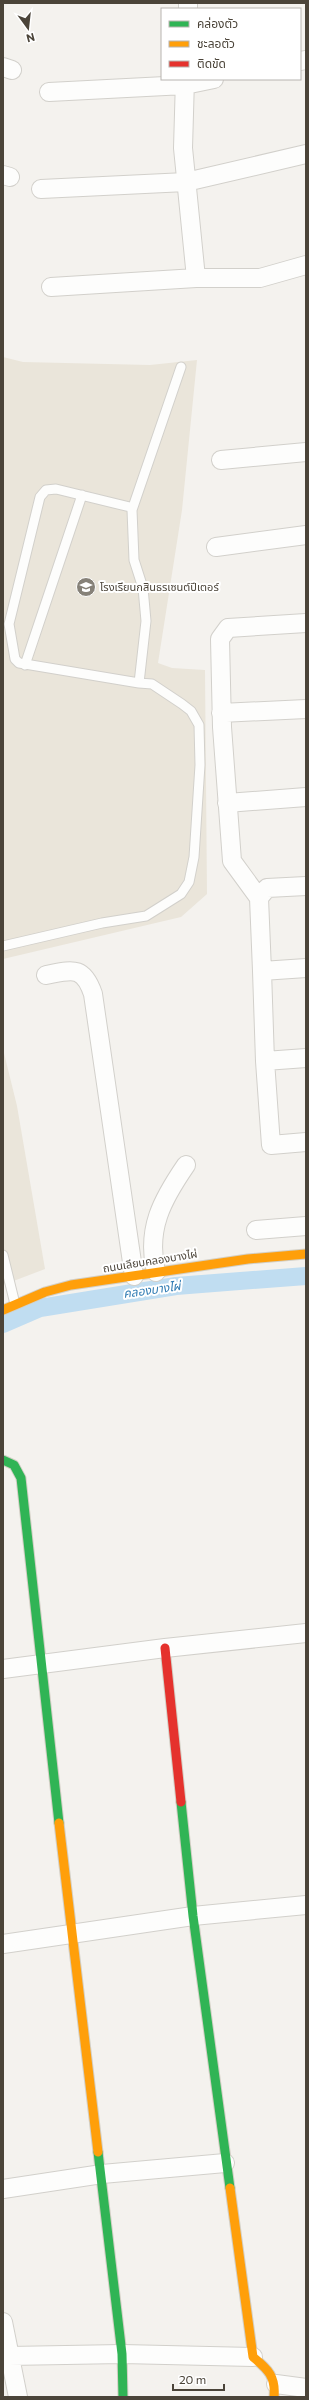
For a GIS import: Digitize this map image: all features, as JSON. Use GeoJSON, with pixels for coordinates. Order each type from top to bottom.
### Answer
{"type":"FeatureCollection","features":[{"type":"Feature","properties":{"kind":"street"},"geometry":{"type":"LineString","coordinates":[[49,92],[204,80]]}},
{"type":"Feature","properties":{"kind":"street"},"geometry":{"type":"LineString","coordinates":[[185,82],[183,148],[196,278]]}},
{"type":"Feature","properties":{"kind":"street"},"geometry":{"type":"LineString","coordinates":[[41,189],[186,182],[306,154]]}},
{"type":"Feature","properties":{"kind":"street"},"geometry":{"type":"LineString","coordinates":[[51,287],[196,278],[260,278],[306,265]]}},
{"type":"Feature","properties":{"kind":"street"},"geometry":{"type":"LineString","coordinates":[[221,460],[306,452]]}},
{"type":"Feature","properties":{"kind":"street"},"geometry":{"type":"LineString","coordinates":[[216,547],[306,535]]}},
{"type":"Feature","properties":{"kind":"street"},"geometry":{"type":"LineString","coordinates":[[306,623],[228,628],[220,639],[221,713],[232,861],[259,898],[265,1061],[271,1145],[306,1142]]}},
{"type":"Feature","properties":{"kind":"street"},"geometry":{"type":"LineString","coordinates":[[221,713],[306,709]]}},
{"type":"Feature","properties":{"kind":"street"},"geometry":{"type":"LineString","coordinates":[[227,803],[306,797]]}},
{"type":"Feature","properties":{"kind":"street"},"geometry":{"type":"LineString","coordinates":[[259,898],[267,888],[306,886]]}},
{"type":"Feature","properties":{"kind":"street"},"geometry":{"type":"LineString","coordinates":[[262,971],[306,968]]}},
{"type":"Feature","properties":{"kind":"street"},"geometry":{"type":"LineString","coordinates":[[46,975],[67,971],[80,972],[88,979],[93,994],[134,1276]]}},
{"type":"Feature","properties":{"kind":"street"},"geometry":{"type":"LineString","coordinates":[[265,1061],[306,1058]]}},
{"type":"Feature","properties":{"kind":"street"},"geometry":{"type":"LineString","coordinates":[[156,1272],[153,1258],[154,1227],[167,1194],[186,1165]]}},
{"type":"Feature","properties":{"kind":"street"},"geometry":{"type":"LineString","coordinates":[[256,1230],[306,1226]]}},
{"type":"Feature","properties":{"kind":"street","name":"ถนนเลียบคลองบางไผ่"},"geometry":{"type":"LineString","coordinates":[[3,1310],[45,1292],[71,1285],[248,1259],[306,1254]]}},
{"type":"Feature","properties":{"kind":"street"},"geometry":{"type":"LineString","coordinates":[[3,1460],[14,1465],[21,1478],[43,1663],[72,1934],[102,2174],[122,2354],[123,2397]]}},
{"type":"Feature","properties":{"kind":"street"},"geometry":{"type":"LineString","coordinates":[[3,1669],[165,1648],[306,1633]]}},
{"type":"Feature","properties":{"kind":"street"},"geometry":{"type":"LineString","coordinates":[[165,1648],[193,1916],[225,2163],[253,2357],[271,2374],[275,2390],[306,2388]]}},
{"type":"Feature","properties":{"kind":"street"},"geometry":{"type":"LineString","coordinates":[[3,1944],[193,1916],[306,1905]]}},
{"type":"Feature","properties":{"kind":"street"},"geometry":{"type":"LineString","coordinates":[[3,2189],[102,2174],[225,2163]]}},
{"type":"Feature","properties":{"kind":"street"},"geometry":{"type":"LineString","coordinates":[[3,2322],[18,2397]]}},
{"type":"Feature","properties":{"kind":"street"},"geometry":{"type":"LineString","coordinates":[[9,2356],[122,2354],[253,2357]]}},
{"type":"Feature","properties":{"kind":"lane"},"geometry":{"type":"LineString","coordinates":[[139,683],[146,620],[143,588],[134,560],[132,510],[181,367]]}},
{"type":"Feature","properties":{"kind":"lane"},"geometry":{"type":"LineString","coordinates":[[3,946],[102,923],[146,916],[181,894],[189,882],[194,857],[200,765],[199,725],[191,711],[152,684],[25,665],[15,659],[9,624],[40,497],[46,490],[56,489],[82,495],[130,507],[132,510]]}},
{"type":"Feature","properties":{"kind":"lane"},"geometry":{"type":"LineString","coordinates":[[25,665],[82,495]]}},
{"type":"Feature","properties":{"kind":"lane"},"geometry":{"type":"LineString","coordinates":[[3,1255],[15,1304]]}},
{"type":"Feature","properties":{"kind":"shaded area","name":"โรงเรียนกสินธรเซนต์ปีเตอร์"},"geometry":{"type":"Polygon","coordinates":[[[3,357],[23,362],[150,365],[197,360],[182,510],[158,663],[172,668],[205,670],[207,894],[181,917],[3,959],[3,357]]]}},
{"type":"Feature","properties":{"kind":"shaded area"},"geometry":{"type":"Polygon","coordinates":[[[3,1049],[17,1106],[45,1269],[3,1285],[3,1049]]]}},
{"type":"Feature","properties":{"kind":"waterway","name":"คลองบางไผ่"},"geometry":{"type":"LineString","coordinates":[[3,1324],[40,1308],[176,1286],[306,1276]]}},
{"type":"Feature","properties":{"kind":"traffic: fast"},"geometry":{"type":"LineString","coordinates":[[3,1460],[14,1465],[21,1478],[59,1823]]}},
{"type":"Feature","properties":{"kind":"traffic: fast"},"geometry":{"type":"LineString","coordinates":[[181,1802],[193,1916],[230,2188]]}},
{"type":"Feature","properties":{"kind":"traffic: fast"},"geometry":{"type":"LineString","coordinates":[[98,2152],[122,2354],[123,2397]]}},
{"type":"Feature","properties":{"kind":"traffic: slow"},"geometry":{"type":"LineString","coordinates":[[3,1310],[45,1292],[71,1285],[248,1259],[306,1254]]}},
{"type":"Feature","properties":{"kind":"traffic: slow"},"geometry":{"type":"LineString","coordinates":[[59,1823],[98,2152]]}},
{"type":"Feature","properties":{"kind":"traffic: slow"},"geometry":{"type":"LineString","coordinates":[[230,2188],[253,2357],[270,2374],[274,2384],[274,2397]]}},
{"type":"Feature","properties":{"kind":"traffic: jam"},"geometry":{"type":"LineString","coordinates":[[165,1648],[181,1802]]}},
{"type":"Feature","properties":{"kind":"place","name":"โรงเรียนกสินธรเซนต์ปีเตอร์"},"geometry":{"type":"Point","coordinates":[86,587]}}]}
